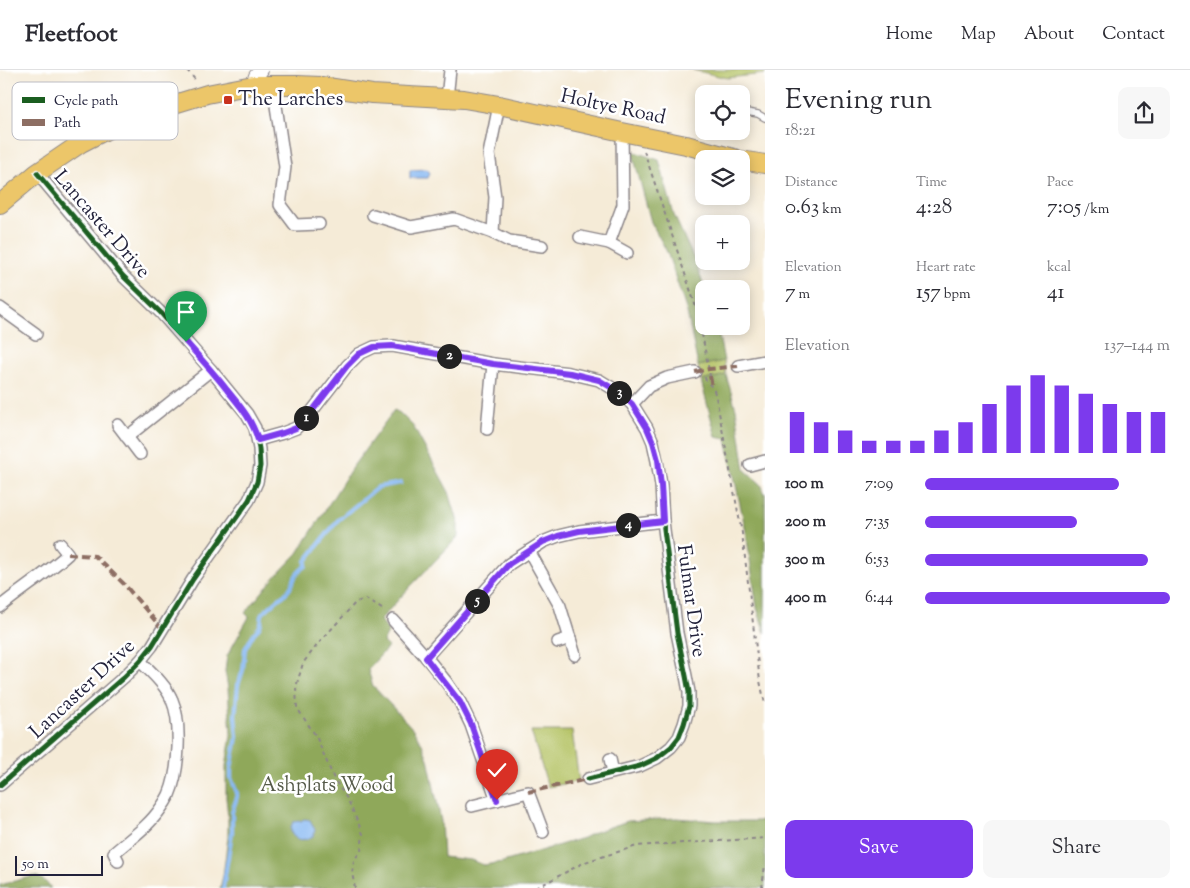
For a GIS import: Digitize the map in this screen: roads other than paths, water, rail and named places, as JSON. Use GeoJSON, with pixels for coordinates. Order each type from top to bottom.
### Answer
{"type":"FeatureCollection","features":[{"type":"Feature","properties":{"kind":"main road","name":"Holtye Road"},"geometry":{"type":"LineString","coordinates":[[178,103],[233,88],[257,78],[273,85],[321,86],[372,94],[464,99],[500,105],[704,150]]}},
{"type":"Feature","properties":{"kind":"main road","name":"Holtye Road"},"geometry":{"type":"LineString","coordinates":[[0,204],[37,173],[87,140]]}},
{"type":"Feature","properties":{"kind":"main road"},"geometry":{"type":"LineString","coordinates":[[750,162],[765,164]]}},
{"type":"Feature","properties":{"kind":"street"},"geometry":{"type":"LineString","coordinates":[[447,98],[450,70]]}},
{"type":"Feature","properties":{"kind":"street"},"geometry":{"type":"LineString","coordinates":[[273,85],[285,167],[280,205],[295,225],[319,224]]}},
{"type":"Feature","properties":{"kind":"street"},"geometry":{"type":"LineString","coordinates":[[492,233],[494,197],[490,154],[500,105]]}},
{"type":"Feature","properties":{"kind":"street"},"geometry":{"type":"LineString","coordinates":[[609,243],[623,205],[622,132]]}},
{"type":"Feature","properties":{"kind":"street","name":"Lancaster Drive"},"geometry":{"type":"LineString","coordinates":[[0,785],[124,678],[140,661],[152,646],[194,579],[249,500],[257,482],[260,466],[255,428],[247,414],[161,313],[123,276],[37,173]]}},
{"type":"Feature","properties":{"kind":"street"},"geometry":{"type":"LineString","coordinates":[[373,215],[411,227],[454,219],[509,241],[542,246]]}},
{"type":"Feature","properties":{"kind":"street"},"geometry":{"type":"LineString","coordinates":[[580,237],[609,243],[627,253]]}},
{"type":"Feature","properties":{"kind":"street"},"geometry":{"type":"LineString","coordinates":[[0,308],[36,334]]}},
{"type":"Feature","properties":{"kind":"street","name":"Fulmar Drive"},"geometry":{"type":"LineString","coordinates":[[258,440],[296,428],[310,414],[347,366],[359,354],[374,347],[392,346],[493,364],[570,373],[599,380],[617,391],[632,404],[647,428],[658,460],[663,521],[677,633],[689,692],[689,706],[679,737],[671,747],[657,758],[640,766],[588,779]]}},
{"type":"Feature","properties":{"kind":"street"},"geometry":{"type":"LineString","coordinates":[[738,366],[765,361]]}},
{"type":"Feature","properties":{"kind":"street"},"geometry":{"type":"LineString","coordinates":[[486,429],[493,364]]}},
{"type":"Feature","properties":{"kind":"street"},"geometry":{"type":"LineString","coordinates":[[127,437],[211,370]]}},
{"type":"Feature","properties":{"kind":"street"},"geometry":{"type":"LineString","coordinates":[[632,404],[649,386],[667,378],[695,372]]}},
{"type":"Feature","properties":{"kind":"street"},"geometry":{"type":"LineString","coordinates":[[118,425],[140,454]]}},
{"type":"Feature","properties":{"kind":"street"},"geometry":{"type":"LineString","coordinates":[[750,465],[765,461]]}},
{"type":"Feature","properties":{"kind":"street"},"geometry":{"type":"LineString","coordinates":[[426,658],[509,564],[543,542],[579,531],[663,521]]}},
{"type":"Feature","properties":{"kind":"street"},"geometry":{"type":"LineString","coordinates":[[0,607],[52,569],[68,554],[60,544]]}},
{"type":"Feature","properties":{"kind":"street"},"geometry":{"type":"LineString","coordinates":[[528,551],[560,606],[575,655]]}},
{"type":"Feature","properties":{"kind":"street"},"geometry":{"type":"LineString","coordinates":[[393,620],[426,658],[460,702],[471,724],[497,800]]}},
{"type":"Feature","properties":{"kind":"street"},"geometry":{"type":"LineString","coordinates":[[558,642],[570,638]]}},
{"type":"Feature","properties":{"kind":"street"},"geometry":{"type":"LineString","coordinates":[[118,861],[114,853],[147,824],[160,810],[169,795],[175,776],[178,751],[178,729],[172,699],[156,677],[140,661]]}},
{"type":"Feature","properties":{"kind":"street"},"geometry":{"type":"LineString","coordinates":[[610,759],[614,772]]}},
{"type":"Feature","properties":{"kind":"street"},"geometry":{"type":"LineString","coordinates":[[472,806],[528,792],[543,832]]}},
{"type":"Feature","properties":{"kind":"lane"},"geometry":{"type":"LineString","coordinates":[[750,113],[765,118]]}},
{"type":"Feature","properties":{"kind":"water"},"geometry":{"type":"Polygon","coordinates":[[[427,169],[430,173],[428,178],[410,178],[410,170],[427,169]]]}},
{"type":"Feature","properties":{"kind":"water"},"geometry":{"type":"Polygon","coordinates":[[[304,819],[310,820],[315,830],[313,836],[304,839],[296,838],[291,832],[293,822],[304,819]]]}},
{"type":"Feature","properties":{"kind":"waterway"},"geometry":{"type":"LineString","coordinates":[[223,888],[232,833],[232,812],[237,797],[231,778],[231,768],[237,737],[235,716],[238,685],[243,670],[245,649],[259,628],[262,614],[290,588],[298,573],[306,566],[306,561],[338,520],[378,487],[401,483]]}},
{"type":"Feature","properties":{"kind":"place","name":"The Larches"},"geometry":{"type":"Point","coordinates":[228,100]}},
{"type":"Feature","properties":{"kind":"park label","name":"Ashplats Wood"},"geometry":{"type":"Point","coordinates":[327,786]}}]}
